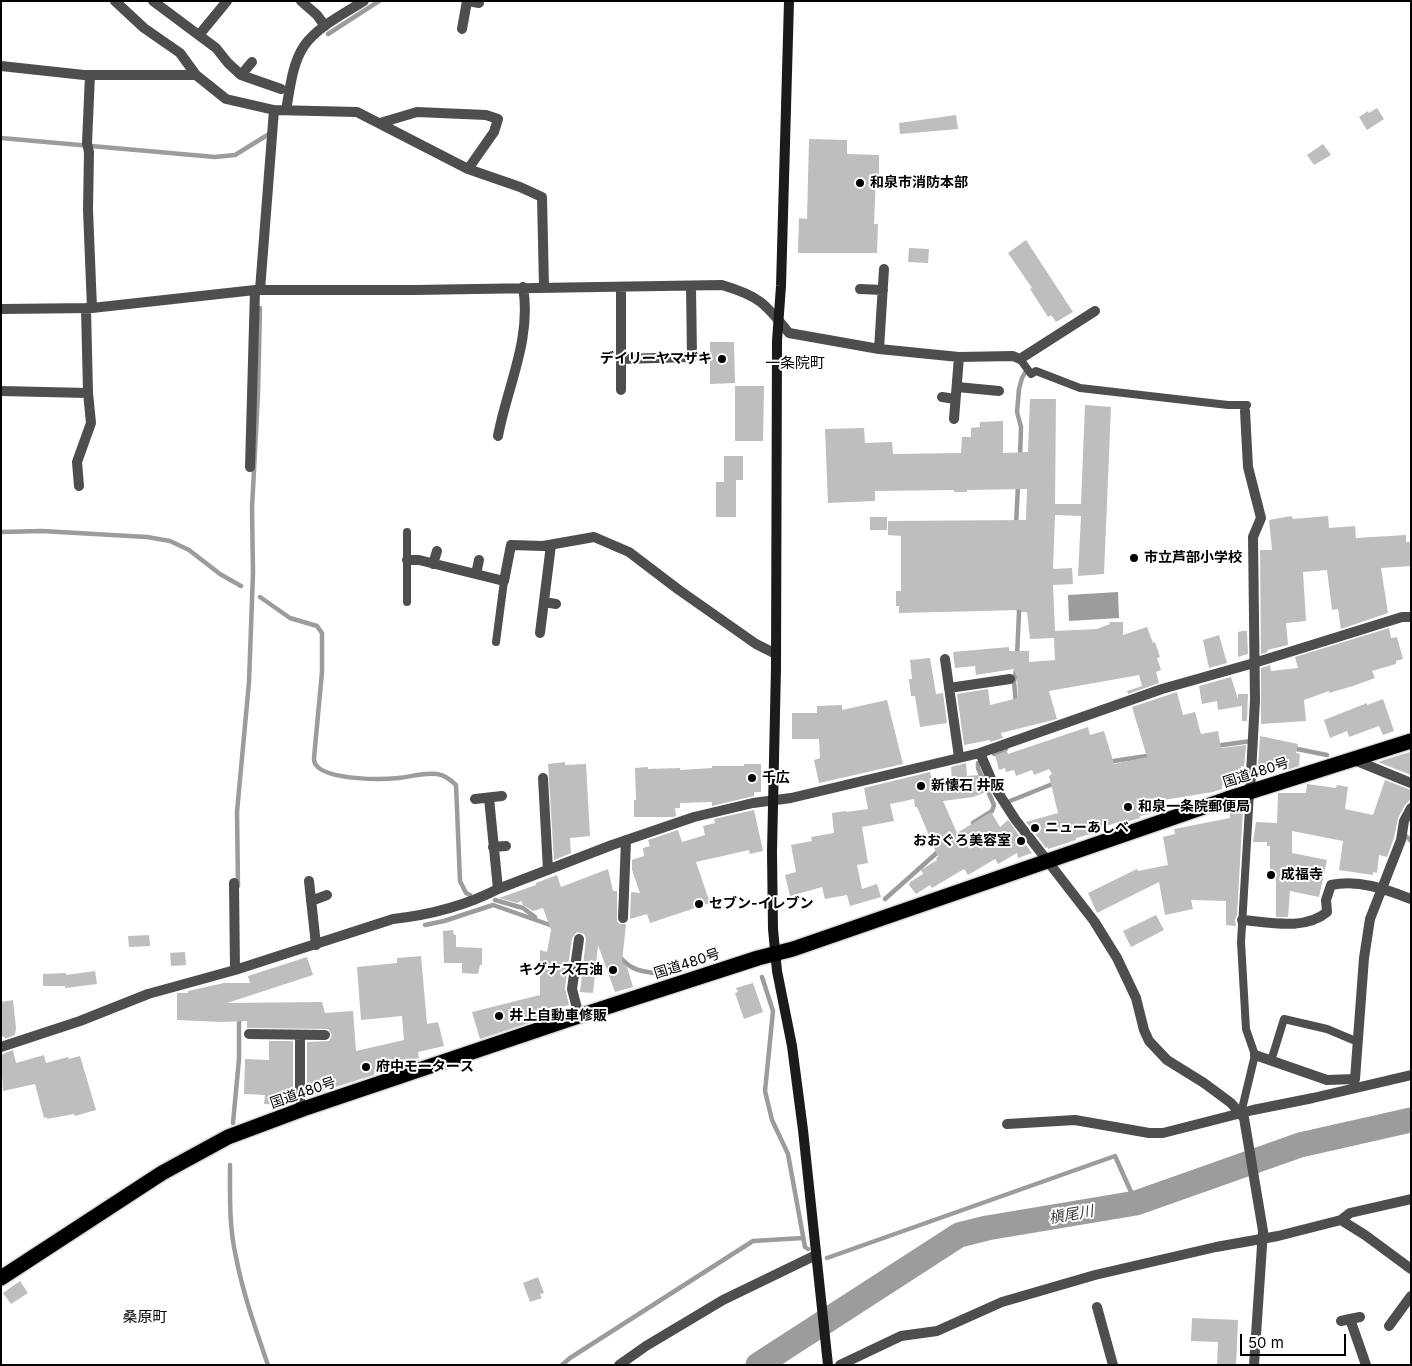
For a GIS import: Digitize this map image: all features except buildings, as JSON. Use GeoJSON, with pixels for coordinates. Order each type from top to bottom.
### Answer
{"type":"FeatureCollection","features":[{"type":"Feature","properties":{"kind":"highway","name":"国道480号"},"geometry":{"type":"LineString","coordinates":[[1,1278],[162,1173],[228,1137],[302,1109],[579,1016],[803,946],[1250,792],[1411,741]]}},
{"type":"Feature","properties":{"kind":"street"},"geometry":{"type":"LineString","coordinates":[[115,1],[144,28],[180,53],[196,75],[226,99],[274,110],[357,112],[468,169],[520,187],[542,197],[544,287]]}},
{"type":"Feature","properties":{"kind":"street"},"geometry":{"type":"LineString","coordinates":[[153,1],[216,48],[228,63],[242,75],[281,89]]}},
{"type":"Feature","properties":{"kind":"street"},"geometry":{"type":"LineString","coordinates":[[199,35],[227,1]]}},
{"type":"Feature","properties":{"kind":"street"},"geometry":{"type":"LineString","coordinates":[[301,1],[317,15],[325,26]]}},
{"type":"Feature","properties":{"kind":"street"},"geometry":{"type":"LineString","coordinates":[[286,110],[296,65],[305,46],[325,26],[364,1]]}},
{"type":"Feature","properties":{"kind":"street"},"geometry":{"type":"LineString","coordinates":[[462,29],[467,1],[479,3]]}},
{"type":"Feature","properties":{"kind":"street"},"geometry":{"type":"LineString","coordinates":[[789,1],[781,286],[778,320],[776,654],[772,852],[773,929],[777,971],[792,1046],[828,1365]]}},
{"type":"Feature","properties":{"kind":"street"},"geometry":{"type":"LineString","coordinates":[[242,75],[252,62]]}},
{"type":"Feature","properties":{"kind":"street"},"geometry":{"type":"LineString","coordinates":[[1,66],[90,75],[196,75]]}},
{"type":"Feature","properties":{"kind":"street"},"geometry":{"type":"LineString","coordinates":[[79,486],[77,462],[91,423],[88,393],[87,146],[90,75]]}},
{"type":"Feature","properties":{"kind":"street"},"geometry":{"type":"LineString","coordinates":[[250,467],[258,290],[274,110]]}},
{"type":"Feature","properties":{"kind":"street"},"geometry":{"type":"LineString","coordinates":[[380,124],[417,112],[486,115],[498,119],[494,132],[468,169]]}},
{"type":"Feature","properties":{"kind":"street"},"geometry":{"type":"LineString","coordinates":[[879,349],[884,269]]}},
{"type":"Feature","properties":{"kind":"street"},"geometry":{"type":"LineString","coordinates":[[1,309],[89,308],[258,290],[414,290],[722,285],[745,292],[764,304],[789,333],[879,349],[959,357],[1013,356],[1020,359],[1095,311]]}},
{"type":"Feature","properties":{"kind":"street"},"geometry":{"type":"LineString","coordinates":[[621,286],[621,390]]}},
{"type":"Feature","properties":{"kind":"street"},"geometry":{"type":"LineString","coordinates":[[621,359],[692,357],[691,286]]}},
{"type":"Feature","properties":{"kind":"street"},"geometry":{"type":"LineString","coordinates":[[498,436],[502,415],[515,374],[524,331],[526,303],[523,287]]}},
{"type":"Feature","properties":{"kind":"street"},"geometry":{"type":"LineString","coordinates":[[860,289],[883,290]]}},
{"type":"Feature","properties":{"kind":"street"},"geometry":{"type":"LineString","coordinates":[[954,419],[959,357]]}},
{"type":"Feature","properties":{"kind":"street"},"geometry":{"type":"LineString","coordinates":[[957,387],[999,391]]}},
{"type":"Feature","properties":{"kind":"street"},"geometry":{"type":"LineString","coordinates":[[1,391],[88,393]]}},
{"type":"Feature","properties":{"kind":"street"},"geometry":{"type":"LineString","coordinates":[[942,397],[955,399]]}},
{"type":"Feature","properties":{"kind":"street"},"geometry":{"type":"LineString","coordinates":[[1246,408],[1248,468],[1261,518],[1253,537],[1254,736],[1250,792]]}},
{"type":"Feature","properties":{"kind":"street"},"geometry":{"type":"LineString","coordinates":[[407,560],[419,560],[504,581],[511,545],[551,545],[594,537],[629,552],[756,644],[776,654]]}},
{"type":"Feature","properties":{"kind":"street"},"geometry":{"type":"LineString","coordinates":[[540,633],[551,545]]}},
{"type":"Feature","properties":{"kind":"street"},"geometry":{"type":"LineString","coordinates":[[433,564],[437,551]]}},
{"type":"Feature","properties":{"kind":"street"},"geometry":{"type":"LineString","coordinates":[[476,574],[479,560]]}},
{"type":"Feature","properties":{"kind":"street"},"geometry":{"type":"LineString","coordinates":[[544,602],[556,604]]}},
{"type":"Feature","properties":{"kind":"street"},"geometry":{"type":"LineString","coordinates":[[1,1047],[80,1021],[148,994],[235,970],[393,919],[420,916],[480,898],[498,889],[626,840],[694,817],[754,803],[791,798],[980,753],[1162,689],[1254,663],[1402,617],[1411,617]]}},
{"type":"Feature","properties":{"kind":"street"},"geometry":{"type":"LineString","coordinates":[[945,659],[959,757]]}},
{"type":"Feature","properties":{"kind":"street"},"geometry":{"type":"LineString","coordinates":[[949,688],[1010,679]]}},
{"type":"Feature","properties":{"kind":"street"},"geometry":{"type":"LineString","coordinates":[[980,753],[995,788],[1015,819],[1094,921],[1117,958],[1136,998],[1144,1030],[1149,1041],[1167,1060],[1231,1102],[1243,1115],[1262,1235],[1254,1365]]}},
{"type":"Feature","properties":{"kind":"street"},"geometry":{"type":"LineString","coordinates":[[1352,759],[1411,784]]}},
{"type":"Feature","properties":{"kind":"street"},"geometry":{"type":"LineString","coordinates":[[543,778],[548,870]]}},
{"type":"Feature","properties":{"kind":"street"},"geometry":{"type":"LineString","coordinates":[[475,799],[502,796]]}},
{"type":"Feature","properties":{"kind":"street"},"geometry":{"type":"LineString","coordinates":[[489,798],[498,889]]}},
{"type":"Feature","properties":{"kind":"street"},"geometry":{"type":"LineString","coordinates":[[1254,1055],[1327,1080],[1355,1079],[1364,958],[1370,919],[1401,840],[1404,821],[1411,808]]}},
{"type":"Feature","properties":{"kind":"street"},"geometry":{"type":"LineString","coordinates":[[623,918],[626,840]]}},
{"type":"Feature","properties":{"kind":"street"},"geometry":{"type":"LineString","coordinates":[[493,847],[506,846]]}},
{"type":"Feature","properties":{"kind":"street"},"geometry":{"type":"LineString","coordinates":[[309,881],[316,945]]}},
{"type":"Feature","properties":{"kind":"street"},"geometry":{"type":"LineString","coordinates":[[1242,920],[1291,924],[1321,917],[1327,912],[1326,900],[1330,885],[1345,882],[1381,888],[1411,899]]}},
{"type":"Feature","properties":{"kind":"street"},"geometry":{"type":"LineString","coordinates":[[234,884],[235,970]]}},
{"type":"Feature","properties":{"kind":"street"},"geometry":{"type":"LineString","coordinates":[[311,900],[327,895]]}},
{"type":"Feature","properties":{"kind":"street"},"geometry":{"type":"LineString","coordinates":[[579,939],[572,989],[579,1016]]}},
{"type":"Feature","properties":{"kind":"street"},"geometry":{"type":"LineString","coordinates":[[249,1034],[325,1035]]}},
{"type":"Feature","properties":{"kind":"street"},"geometry":{"type":"LineString","coordinates":[[300,1035],[300,1101],[302,1109]]}},
{"type":"Feature","properties":{"kind":"street"},"geometry":{"type":"LineString","coordinates":[[1007,1124],[1075,1120],[1149,1133],[1163,1133],[1411,1075]]}},
{"type":"Feature","properties":{"kind":"street"},"geometry":{"type":"LineString","coordinates":[[1322,1078],[1332,1093]]}},
{"type":"Feature","properties":{"kind":"street"},"geometry":{"type":"LineString","coordinates":[[840,1365],[902,1336],[937,1331],[1002,1302],[1095,1275],[1262,1235],[1278,1236],[1341,1220],[1350,1213],[1411,1199]]}},
{"type":"Feature","properties":{"kind":"street"},"geometry":{"type":"LineString","coordinates":[[1341,1220],[1411,1269]]}},
{"type":"Feature","properties":{"kind":"street"},"geometry":{"type":"LineString","coordinates":[[619,1365],[646,1346],[723,1300],[816,1256]]}},
{"type":"Feature","properties":{"kind":"street"},"geometry":{"type":"LineString","coordinates":[[1389,1326],[1411,1296]]}},
{"type":"Feature","properties":{"kind":"street"},"geometry":{"type":"LineString","coordinates":[[1096,1306],[1113,1365]]}},
{"type":"Feature","properties":{"kind":"street"},"geometry":{"type":"LineString","coordinates":[[1351,1319],[1366,1365]]}},
{"type":"Feature","properties":{"kind":"lane"},"geometry":{"type":"LineString","coordinates":[[1020,359],[1031,374],[1036,371],[1080,388],[1246,408]]}},
{"type":"Feature","properties":{"kind":"lane"},"geometry":{"type":"LineString","coordinates":[[407,532],[407,602]]}},
{"type":"Feature","properties":{"kind":"lane"},"geometry":{"type":"LineString","coordinates":[[496,642],[504,581]]}},
{"type":"Feature","properties":{"kind":"lane"},"geometry":{"type":"LineString","coordinates":[[1243,1115],[1254,1055],[1246,1029],[1241,942],[1250,792]]}},
{"type":"Feature","properties":{"kind":"lane"},"geometry":{"type":"LineString","coordinates":[[1271,1061],[1284,1020],[1327,1029],[1358,1042]]}},
{"type":"Feature","properties":{"kind":"shaded area"},"geometry":{"type":"Polygon","coordinates":[[[1118,592],[1119,618],[1069,621],[1068,595],[1118,592]]]}},
{"type":"Feature","properties":{"kind":"waterway"},"geometry":{"type":"LineString","coordinates":[[328,34],[379,1]]}},
{"type":"Feature","properties":{"kind":"waterway"},"geometry":{"type":"LineString","coordinates":[[1,138],[215,157],[235,155],[269,134]]}},
{"type":"Feature","properties":{"kind":"waterway"},"geometry":{"type":"LineString","coordinates":[[238,886],[237,812],[249,682],[253,573],[252,508],[260,308]]}},
{"type":"Feature","properties":{"kind":"waterway"},"geometry":{"type":"LineString","coordinates":[[1020,458],[1021,427],[1017,412],[1019,389],[1026,371]]}},
{"type":"Feature","properties":{"kind":"waterway"},"geometry":{"type":"LineString","coordinates":[[1016,525],[1018,485]]}},
{"type":"Feature","properties":{"kind":"waterway"},"geometry":{"type":"LineString","coordinates":[[1,532],[42,531],[147,537],[170,541],[189,550],[220,574],[241,586]]}},
{"type":"Feature","properties":{"kind":"waterway"},"geometry":{"type":"LineString","coordinates":[[260,597],[290,618],[317,626],[322,633],[322,672],[314,758],[316,765],[331,774],[368,779],[390,779],[422,774],[437,774],[442,775],[456,785],[460,881],[466,893],[470,895]]}},
{"type":"Feature","properties":{"kind":"waterway"},"geometry":{"type":"LineString","coordinates":[[1017,657],[1018,605]]}},
{"type":"Feature","properties":{"kind":"waterway"},"geometry":{"type":"LineString","coordinates":[[1016,670],[1014,682],[1016,704]]}},
{"type":"Feature","properties":{"kind":"waterway"},"geometry":{"type":"LineString","coordinates":[[1215,746],[1251,741]]}},
{"type":"Feature","properties":{"kind":"waterway"},"geometry":{"type":"LineString","coordinates":[[1292,748],[1327,755]]}},
{"type":"Feature","properties":{"kind":"waterway"},"geometry":{"type":"LineString","coordinates":[[994,754],[1006,749]]}},
{"type":"Feature","properties":{"kind":"waterway"},"geometry":{"type":"LineString","coordinates":[[1109,763],[1153,755]]}},
{"type":"Feature","properties":{"kind":"waterway"},"geometry":{"type":"LineString","coordinates":[[973,823],[992,811],[994,805],[978,768],[978,763]]}},
{"type":"Feature","properties":{"kind":"waterway"},"geometry":{"type":"LineString","coordinates":[[1010,801],[1055,783]]}},
{"type":"Feature","properties":{"kind":"waterway"},"geometry":{"type":"LineString","coordinates":[[1406,836],[1411,841]]}},
{"type":"Feature","properties":{"kind":"waterway"},"geometry":{"type":"LineString","coordinates":[[885,899],[940,850]]}},
{"type":"Feature","properties":{"kind":"waterway"},"geometry":{"type":"LineString","coordinates":[[495,900],[523,908],[535,917]]}},
{"type":"Feature","properties":{"kind":"waterway"},"geometry":{"type":"LineString","coordinates":[[425,925],[444,921],[493,905],[553,926]]}},
{"type":"Feature","properties":{"kind":"waterway"},"geometry":{"type":"LineString","coordinates":[[619,956],[634,968],[644,972],[664,974]]}},
{"type":"Feature","properties":{"kind":"waterway"},"geometry":{"type":"LineString","coordinates":[[762,977],[773,1011],[765,1091],[772,1120],[788,1154],[805,1247],[808,1249]]}},
{"type":"Feature","properties":{"kind":"waterway"},"geometry":{"type":"LineString","coordinates":[[233,1123],[239,1059],[239,1015]]}},
{"type":"Feature","properties":{"kind":"waterway","name":"槇尾川"},"geometry":{"type":"LineString","coordinates":[[758,1365],[959,1235],[987,1228],[1136,1203],[1300,1145],[1411,1120]]}},
{"type":"Feature","properties":{"kind":"waterway"},"geometry":{"type":"LineString","coordinates":[[827,1258],[1115,1156],[1136,1203]]}},
{"type":"Feature","properties":{"kind":"waterway"},"geometry":{"type":"LineString","coordinates":[[230,1165],[230,1211],[234,1246],[246,1298],[268,1365]]}},
{"type":"Feature","properties":{"kind":"waterway"},"geometry":{"type":"LineString","coordinates":[[562,1365],[570,1358],[753,1241],[803,1238]]}},
{"type":"Feature","properties":{"kind":"place","name":"和泉市消防本部"},"geometry":{"type":"Point","coordinates":[860,183]}},
{"type":"Feature","properties":{"kind":"place","name":"デイリーヤマザキ"},"geometry":{"type":"Point","coordinates":[722,359]}},
{"type":"Feature","properties":{"kind":"place","name":"市立芦部小学校"},"geometry":{"type":"Point","coordinates":[1134,558]}},
{"type":"Feature","properties":{"kind":"place","name":"千広"},"geometry":{"type":"Point","coordinates":[752,778]}},
{"type":"Feature","properties":{"kind":"place","name":"新懐石 井阪"},"geometry":{"type":"Point","coordinates":[921,786]}},
{"type":"Feature","properties":{"kind":"place","name":"和泉一条院郵便局"},"geometry":{"type":"Point","coordinates":[1128,807]}},
{"type":"Feature","properties":{"kind":"place","name":"ニューあしべ"},"geometry":{"type":"Point","coordinates":[1035,828]}},
{"type":"Feature","properties":{"kind":"place","name":"おおぐろ美容室"},"geometry":{"type":"Point","coordinates":[1021,841]}},
{"type":"Feature","properties":{"kind":"place","name":"成福寺"},"geometry":{"type":"Point","coordinates":[1271,875]}},
{"type":"Feature","properties":{"kind":"place","name":"セブン-イレブン"},"geometry":{"type":"Point","coordinates":[699,904]}},
{"type":"Feature","properties":{"kind":"place","name":"キグナス石油"},"geometry":{"type":"Point","coordinates":[613,970]}},
{"type":"Feature","properties":{"kind":"place","name":"井上自動車修販"},"geometry":{"type":"Point","coordinates":[499,1016]}},
{"type":"Feature","properties":{"kind":"place","name":"府中モータース"},"geometry":{"type":"Point","coordinates":[366,1067]}},
{"type":"Feature","properties":{"kind":"district","name":"一条院町"},"geometry":{"type":"Point","coordinates":[795,363]}},
{"type":"Feature","properties":{"kind":"district","name":"桑原町"},"geometry":{"type":"Point","coordinates":[145,1317]}}]}
